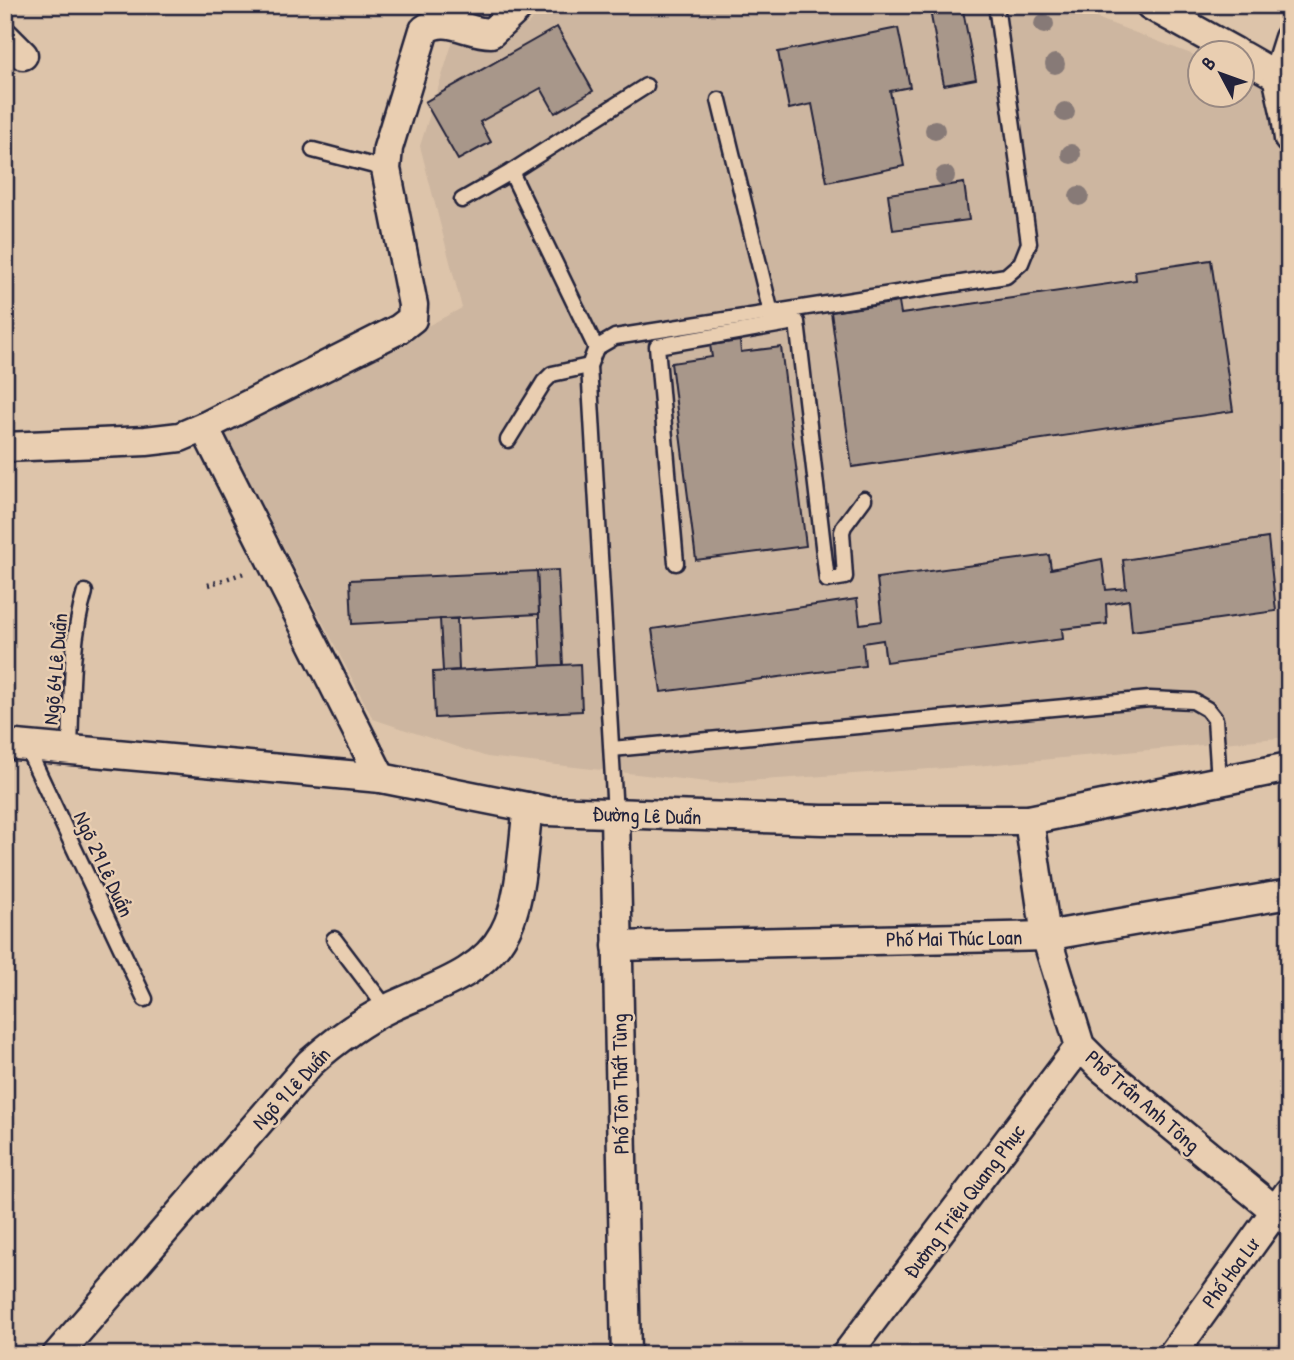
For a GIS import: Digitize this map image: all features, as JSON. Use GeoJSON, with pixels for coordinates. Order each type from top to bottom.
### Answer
{"type":"FeatureCollection","features":[{"type":"Feature","properties":{"kind":"street"},"geometry":{"type":"LineString","coordinates":[[5,447],[180,437],[399,329],[412,319],[413,305],[386,169],[388,148],[424,30],[433,23],[444,22],[477,33],[491,33],[521,5]]}},
{"type":"Feature","properties":{"kind":"street"},"geometry":{"type":"LineString","coordinates":[[1150,5],[1210,38]]}},
{"type":"Feature","properties":{"kind":"street"},"geometry":{"type":"LineString","coordinates":[[1289,38],[1283,69],[1289,139]]}},
{"type":"Feature","properties":{"kind":"street"},"geometry":{"type":"LineString","coordinates":[[1256,61],[1283,69]]}},
{"type":"Feature","properties":{"kind":"street"},"geometry":{"type":"LineString","coordinates":[[204,427],[381,778]]}},
{"type":"Feature","properties":{"kind":"street","name":"Đường Lê Duẩn"},"geometry":{"type":"LineString","coordinates":[[16,745],[381,778],[547,811],[822,820],[1029,820],[1289,767]]}},
{"type":"Feature","properties":{"kind":"street","name":"Ngõ 9 Lê Duẩn"},"geometry":{"type":"LineString","coordinates":[[57,1355],[310,1063],[340,1037],[387,1009],[469,971],[489,954],[505,933],[516,897],[528,807]]}},
{"type":"Feature","properties":{"kind":"street","name":"Phố Tôn Thất Tùng"},"geometry":{"type":"LineString","coordinates":[[615,814],[626,1355]]}},
{"type":"Feature","properties":{"kind":"street","name":"Phố Trần Anh Tông"},"geometry":{"type":"LineString","coordinates":[[1029,820],[1046,936],[1080,1046],[1102,1068],[1284,1209]]}},
{"type":"Feature","properties":{"kind":"street","name":"Phố Mai Thúc Loan"},"geometry":{"type":"LineString","coordinates":[[617,946],[1046,936],[1289,894]]}},
{"type":"Feature","properties":{"kind":"street","name":"Đường Triệu Quang Phục"},"geometry":{"type":"LineString","coordinates":[[846,1355],[1080,1046]]}},
{"type":"Feature","properties":{"kind":"street","name":"Phố Hoa Lư"},"geometry":{"type":"LineString","coordinates":[[1172,1355],[1284,1209]]}},
{"type":"Feature","properties":{"kind":"lane"},"geometry":{"type":"LineString","coordinates":[[615,814],[589,366],[596,348],[615,337],[1006,276],[1021,263],[1029,243],[996,5]]}},
{"type":"Feature","properties":{"kind":"lane"},"geometry":{"type":"LineString","coordinates":[[462,200],[646,86]]}},
{"type":"Feature","properties":{"kind":"lane"},"geometry":{"type":"LineString","coordinates":[[719,100],[771,313]]}},
{"type":"Feature","properties":{"kind":"lane"},"geometry":{"type":"LineString","coordinates":[[313,149],[386,169]]}},
{"type":"Feature","properties":{"kind":"lane"},"geometry":{"type":"LineString","coordinates":[[511,172],[596,348]]}},
{"type":"Feature","properties":{"kind":"lane"},"geometry":{"type":"LineString","coordinates":[[771,313],[797,322]]}},
{"type":"Feature","properties":{"kind":"lane"},"geometry":{"type":"LineString","coordinates":[[797,322],[827,580],[845,577],[842,532],[864,499]]}},
{"type":"Feature","properties":{"kind":"lane"},"geometry":{"type":"LineString","coordinates":[[676,562],[657,346],[797,322]]}},
{"type":"Feature","properties":{"kind":"lane"},"geometry":{"type":"LineString","coordinates":[[508,440],[544,382],[552,374],[589,366]]}},
{"type":"Feature","properties":{"kind":"lane","name":"Ngõ 64 Lê Duẩn"},"geometry":{"type":"LineString","coordinates":[[70,750],[75,643],[85,592]]}},
{"type":"Feature","properties":{"kind":"lane"},"geometry":{"type":"LineString","coordinates":[[612,749],[1161,699],[1193,701],[1207,709],[1215,719],[1219,781]]}},
{"type":"Feature","properties":{"kind":"lane","name":"Ngõ 29 Lê Duẩn"},"geometry":{"type":"LineString","coordinates":[[16,745],[145,999]]}},
{"type":"Feature","properties":{"kind":"lane"},"geometry":{"type":"LineString","coordinates":[[334,939],[387,1009]]}},
{"type":"Feature","properties":{"kind":"path"},"geometry":{"type":"LineString","coordinates":[[208,585],[273,564]]}},
{"type":"Feature","properties":{"kind":"shaded area"},"geometry":{"type":"Polygon","coordinates":[[[545,5],[1052,5],[1073,9],[1186,52],[1186,108],[1256,108],[1256,80],[1289,95],[1289,737],[976,766],[716,783],[487,757],[373,719],[224,432],[462,308],[420,146],[462,12],[527,25],[545,5]]]}},
{"type":"Feature","properties":{"kind":"building"},"geometry":{"type":"Polygon","coordinates":[[[929,5],[962,5],[976,79],[944,85],[929,5]]]}},
{"type":"Feature","properties":{"kind":"building"},"geometry":{"type":"Polygon","coordinates":[[[557,27],[593,91],[555,113],[541,88],[480,122],[491,142],[458,160],[425,102],[557,27]]]}},
{"type":"Feature","properties":{"kind":"building"},"geometry":{"type":"Polygon","coordinates":[[[898,28],[910,87],[890,91],[904,166],[827,182],[812,104],[789,109],[778,52],[898,28]]]}},
{"type":"Feature","properties":{"kind":"building"},"geometry":{"type":"Polygon","coordinates":[[[964,183],[969,220],[893,230],[888,194],[964,183]]]}},
{"type":"Feature","properties":{"kind":"building"},"geometry":{"type":"Polygon","coordinates":[[[1211,260],[1233,411],[852,467],[831,312],[899,302],[901,314],[1136,280],[1135,271],[1211,260]]]}},
{"type":"Feature","properties":{"kind":"building"},"geometry":{"type":"Polygon","coordinates":[[[740,341],[741,352],[781,347],[806,546],[696,560],[671,363],[712,357],[710,345],[740,341]]]}},
{"type":"Feature","properties":{"kind":"building"},"geometry":{"type":"Polygon","coordinates":[[[1268,538],[1276,611],[1132,631],[1129,600],[1106,604],[1107,624],[1062,629],[1063,639],[886,662],[883,640],[863,643],[865,666],[661,692],[652,629],[857,599],[860,624],[882,621],[877,578],[1049,555],[1051,569],[1102,559],[1106,590],[1126,588],[1123,560],[1268,538]]]}},
{"type":"Feature","properties":{"kind":"building"},"geometry":{"type":"Polygon","coordinates":[[[558,570],[563,665],[541,666],[537,571],[558,570]]]}},
{"type":"Feature","properties":{"kind":"building"},"geometry":{"type":"Polygon","coordinates":[[[537,571],[539,614],[352,624],[350,580],[537,571]]]}},
{"type":"Feature","properties":{"kind":"building"},"geometry":{"type":"Polygon","coordinates":[[[440,619],[457,619],[459,670],[443,671],[440,619]]]}},
{"type":"Feature","properties":{"kind":"building"},"geometry":{"type":"Polygon","coordinates":[[[580,664],[582,711],[435,718],[433,672],[580,664]]]}}]}
